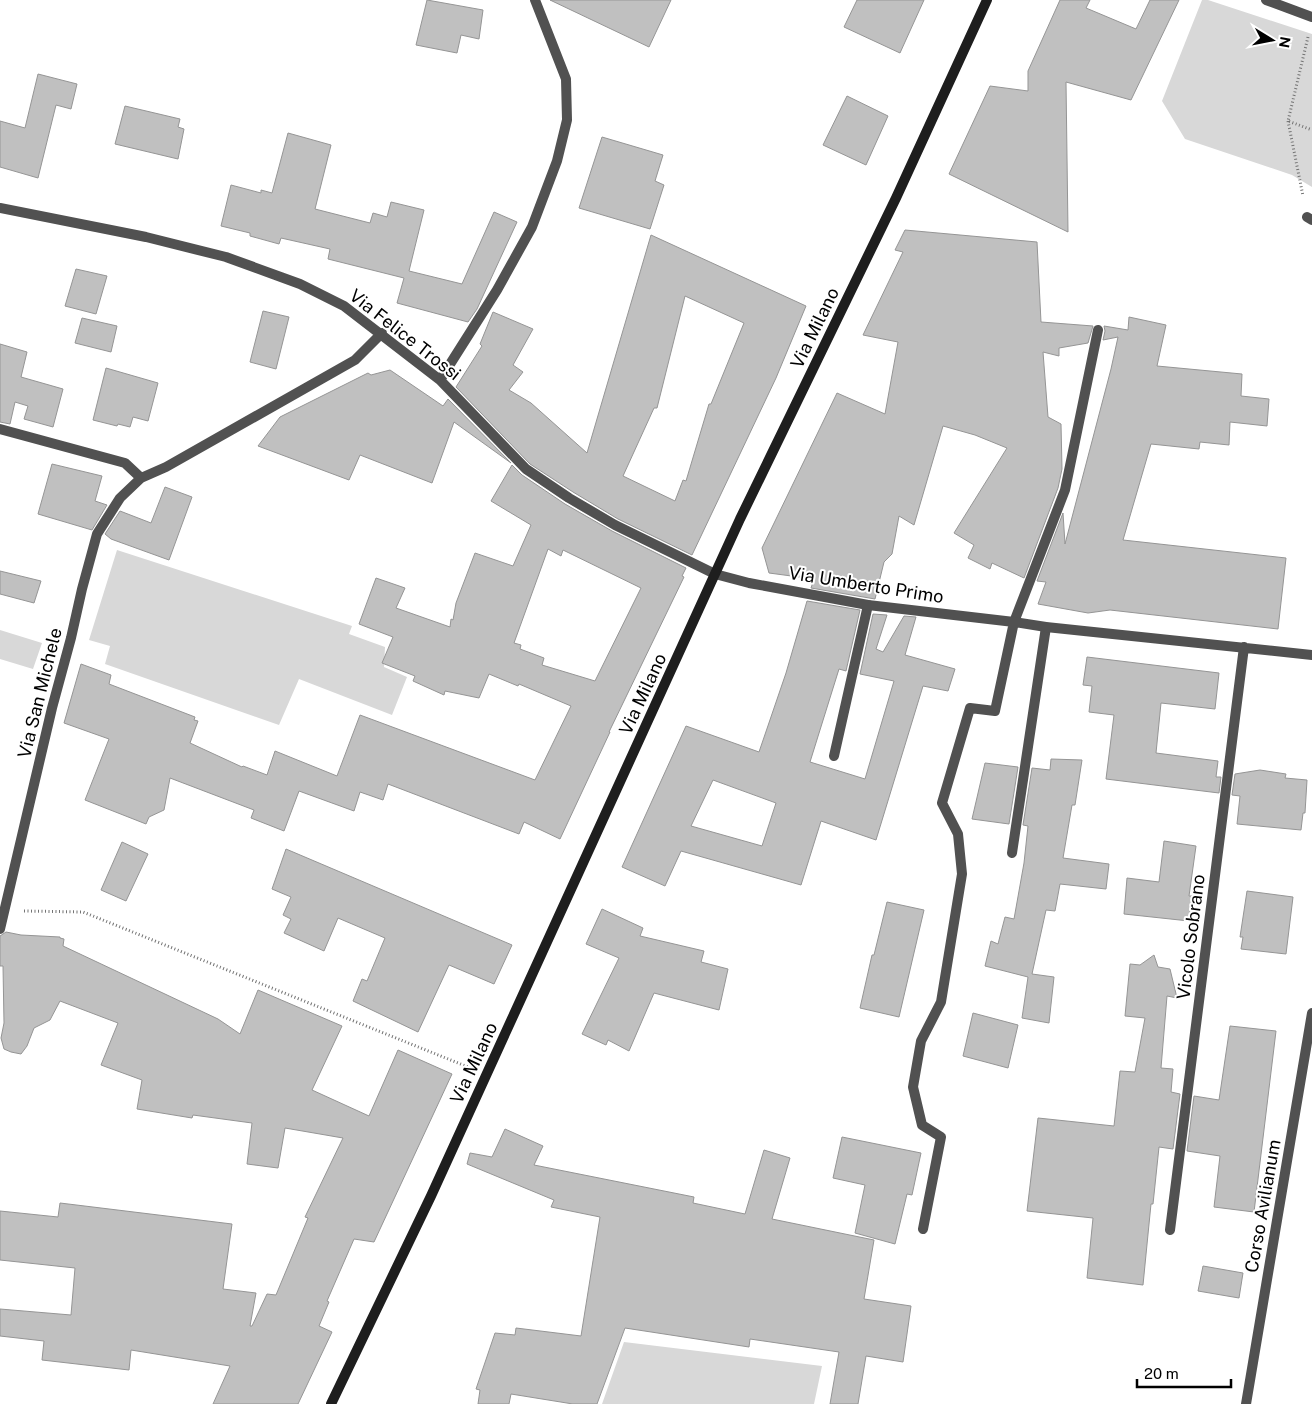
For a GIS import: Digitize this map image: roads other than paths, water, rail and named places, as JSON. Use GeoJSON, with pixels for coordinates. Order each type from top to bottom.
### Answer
{"type":"FeatureCollection","features":[{"type":"Feature","properties":{"kind":"main road","name":"Via Milano"},"geometry":{"type":"LineString","coordinates":[[331,1404],[487,1075],[715,574],[896,198],[987,0]]}},
{"type":"Feature","properties":{"kind":"street"},"geometry":{"type":"LineString","coordinates":[[440,380],[497,290],[532,227],[557,161],[567,120],[566,79],[535,0]]}},
{"type":"Feature","properties":{"kind":"street"},"geometry":{"type":"LineString","coordinates":[[1266,0],[1312,17]]}},
{"type":"Feature","properties":{"kind":"street","name":"Via Felice Trossi"},"geometry":{"type":"LineString","coordinates":[[0,208],[146,238],[226,257],[308,288],[344,306],[382,333],[440,380],[526,469],[569,498],[615,525],[715,574]]}},
{"type":"Feature","properties":{"kind":"street"},"geometry":{"type":"LineString","coordinates":[[923,1229],[941,1137],[922,1125],[913,1087],[921,1041],[941,1002],[962,874],[958,834],[942,803],[970,708],[995,711],[1014,622],[1065,490],[1098,330]]}},
{"type":"Feature","properties":{"kind":"street","name":"Via San Michele"},"geometry":{"type":"LineString","coordinates":[[0,929],[2,910],[97,534],[120,498],[141,478],[166,467],[355,360],[382,333]]}},
{"type":"Feature","properties":{"kind":"street"},"geometry":{"type":"LineString","coordinates":[[0,429],[126,463],[141,478]]}},
{"type":"Feature","properties":{"kind":"street","name":"Via Umberto Primo"},"geometry":{"type":"LineString","coordinates":[[715,574],[749,583],[868,605],[1046,627],[1312,655]]}},
{"type":"Feature","properties":{"kind":"street"},"geometry":{"type":"LineString","coordinates":[[834,756],[868,605]]}},
{"type":"Feature","properties":{"kind":"street"},"geometry":{"type":"LineString","coordinates":[[1012,853],[1046,627]]}},
{"type":"Feature","properties":{"kind":"street","name":"Vicolo Sobrano"},"geometry":{"type":"LineString","coordinates":[[1170,1230],[1244,647]]}},
{"type":"Feature","properties":{"kind":"street","name":"Corso Avilianum"},"geometry":{"type":"LineString","coordinates":[[1246,1404],[1312,1013]]}}]}
